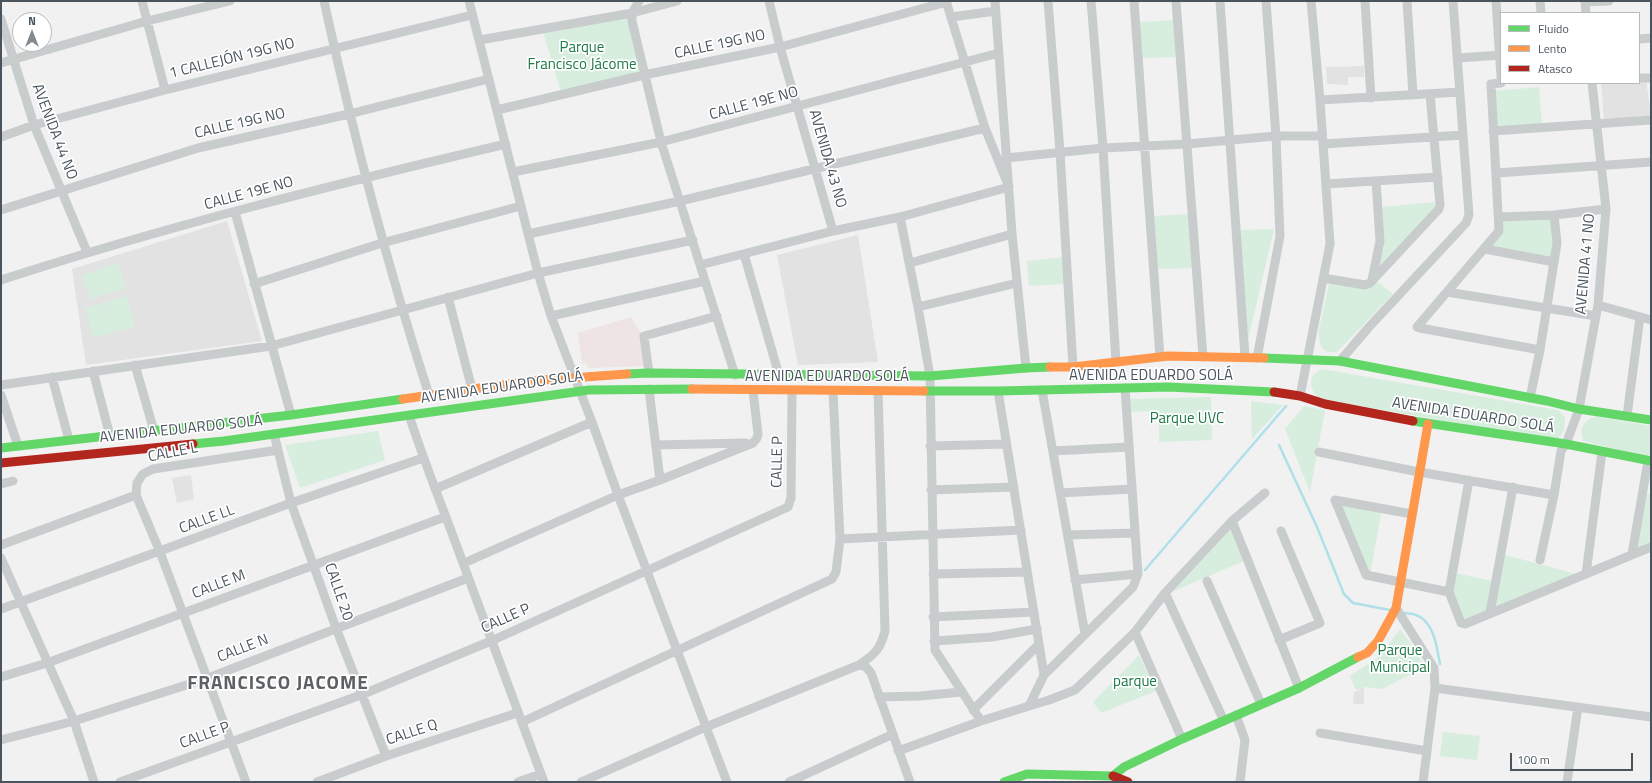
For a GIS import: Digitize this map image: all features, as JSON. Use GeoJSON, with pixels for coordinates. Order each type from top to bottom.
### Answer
{"type":"FeatureCollection","features":[{"type":"Feature","properties":{"kind":"main road","name":"AVENIDA EDUARDO SOLÁ"},"geometry":{"type":"LineString","coordinates":[[1,448],[290,415],[530,381],[574,377],[649,373],[930,376],[1026,368],[1073,367],[1160,357],[1245,357],[1340,362],[1530,398],[1579,409],[1651,420]]}},
{"type":"Feature","properties":{"kind":"main road","name":"AVENIDA EDUARDO SOLÁ"},"geometry":{"type":"LineString","coordinates":[[1,463],[224,441],[579,391],[649,389],[753,391],[998,391],[1168,387],[1264,391],[1300,396],[1325,404],[1428,424],[1566,444],[1650,461]]}},
{"type":"Feature","properties":{"kind":"main road"},"geometry":{"type":"LineString","coordinates":[[220,423],[224,441]]}},
{"type":"Feature","properties":{"kind":"main road"},"geometry":{"type":"LineString","coordinates":[[1113,776],[1124,767],[1182,739],[1299,688],[1367,653],[1378,641],[1396,608],[1428,424]]}},
{"type":"Feature","properties":{"kind":"main road"},"geometry":{"type":"LineString","coordinates":[[1004,782],[1027,774],[1113,776],[1128,782]]}},
{"type":"Feature","properties":{"kind":"street"},"geometry":{"type":"LineString","coordinates":[[142,1],[165,90]]}},
{"type":"Feature","properties":{"kind":"street"},"geometry":{"type":"LineString","coordinates":[[1,63],[147,21],[230,1]]}},
{"type":"Feature","properties":{"kind":"street"},"geometry":{"type":"LineString","coordinates":[[324,1],[349,114],[382,243],[429,395]]}},
{"type":"Feature","properties":{"kind":"street"},"geometry":{"type":"LineString","coordinates":[[469,1],[538,273],[551,316],[592,422],[646,571],[727,782]]}},
{"type":"Feature","properties":{"kind":"street"},"geometry":{"type":"LineString","coordinates":[[639,1],[632,13],[632,21],[661,142],[735,375]]}},
{"type":"Feature","properties":{"kind":"street"},"geometry":{"type":"LineString","coordinates":[[480,40],[632,13],[676,1]]}},
{"type":"Feature","properties":{"kind":"street","name":"AVENIDA 43 NO"},"geometry":{"type":"LineString","coordinates":[[769,1],[780,47],[833,231]]}},
{"type":"Feature","properties":{"kind":"street"},"geometry":{"type":"LineString","coordinates":[[946,1],[985,128],[1009,187]]}},
{"type":"Feature","properties":{"kind":"street","name":"CALLE 19G NO"},"geometry":{"type":"LineString","coordinates":[[497,110],[644,75],[780,47],[946,1]]}},
{"type":"Feature","properties":{"kind":"street"},"geometry":{"type":"LineString","coordinates":[[995,1],[1012,234],[1026,368]]}},
{"type":"Feature","properties":{"kind":"street"},"geometry":{"type":"LineString","coordinates":[[1048,1],[1060,152],[1073,367]]}},
{"type":"Feature","properties":{"kind":"street"},"geometry":{"type":"LineString","coordinates":[[1091,1],[1103,148],[1116,362]]}},
{"type":"Feature","properties":{"kind":"street"},"geometry":{"type":"LineString","coordinates":[[1134,1],[1160,357]]}},
{"type":"Feature","properties":{"kind":"street"},"geometry":{"type":"LineString","coordinates":[[1176,1],[1203,357]]}},
{"type":"Feature","properties":{"kind":"street"},"geometry":{"type":"LineString","coordinates":[[1220,1],[1231,140],[1245,357]]}},
{"type":"Feature","properties":{"kind":"street"},"geometry":{"type":"LineString","coordinates":[[1257,358],[1280,236],[1276,136],[1266,1]]}},
{"type":"Feature","properties":{"kind":"street"},"geometry":{"type":"LineString","coordinates":[[1300,396],[1330,244],[1320,100],[1311,1]]}},
{"type":"Feature","properties":{"kind":"street"},"geometry":{"type":"LineString","coordinates":[[1365,1],[1371,98]]}},
{"type":"Feature","properties":{"kind":"street"},"geometry":{"type":"LineString","coordinates":[[1407,1],[1413,95]]}},
{"type":"Feature","properties":{"kind":"street"},"geometry":{"type":"LineString","coordinates":[[1340,362],[1369,327],[1466,223],[1469,215],[1453,1]]}},
{"type":"Feature","properties":{"kind":"street"},"geometry":{"type":"LineString","coordinates":[[1458,58],[1500,55],[1496,1]]}},
{"type":"Feature","properties":{"kind":"street"},"geometry":{"type":"LineString","coordinates":[[1540,1],[1541,12]]}},
{"type":"Feature","properties":{"kind":"street"},"geometry":{"type":"LineString","coordinates":[[1586,12],[1585,2],[1609,1]]}},
{"type":"Feature","properties":{"kind":"street"},"geometry":{"type":"LineString","coordinates":[[951,17],[996,11]]}},
{"type":"Feature","properties":{"kind":"street","name":"1 CALLEJÓN 19G NO"},"geometry":{"type":"LineString","coordinates":[[1,137],[34,125],[165,90],[472,16]]}},
{"type":"Feature","properties":{"kind":"street","name":"AVENIDA 44 NO"},"geometry":{"type":"LineString","coordinates":[[1,19],[12,59],[34,125],[87,252]]}},
{"type":"Feature","properties":{"kind":"street"},"geometry":{"type":"LineString","coordinates":[[1640,39],[1651,38]]}},
{"type":"Feature","properties":{"kind":"street","name":"CALLE 19E NO"},"geometry":{"type":"LineString","coordinates":[[513,172],[661,142],[999,53]]}},
{"type":"Feature","properties":{"kind":"street"},"geometry":{"type":"LineString","coordinates":[[1640,78],[1651,78]]}},
{"type":"Feature","properties":{"kind":"street","name":"CALLE 19G NO"},"geometry":{"type":"LineString","coordinates":[[1,210],[198,148],[349,114],[489,79]]}},
{"type":"Feature","properties":{"kind":"street"},"geometry":{"type":"LineString","coordinates":[[1500,83],[1491,84],[1500,217],[1499,231],[1417,327],[1540,350]]}},
{"type":"Feature","properties":{"kind":"street","name":"AVENIDA 41 NO"},"geometry":{"type":"LineString","coordinates":[[1540,560],[1554,494],[1561,451],[1566,444],[1579,409],[1598,305],[1606,209],[1600,166],[1592,84]]}},
{"type":"Feature","properties":{"kind":"street"},"geometry":{"type":"LineString","coordinates":[[1320,100],[1460,92]]}},
{"type":"Feature","properties":{"kind":"street"},"geometry":{"type":"LineString","coordinates":[[1323,278],[1364,285],[1370,283],[1437,212],[1440,205],[1430,94]]}},
{"type":"Feature","properties":{"kind":"street"},"geometry":{"type":"LineString","coordinates":[[1493,130],[1651,120]]}},
{"type":"Feature","properties":{"kind":"street"},"geometry":{"type":"LineString","coordinates":[[528,234],[680,201],[985,128]]}},
{"type":"Feature","properties":{"kind":"street"},"geometry":{"type":"LineString","coordinates":[[1006,158],[1103,148],[1186,144],[1276,136],[1323,140],[1463,135]]}},
{"type":"Feature","properties":{"kind":"street","name":"CALLE 19E NO"},"geometry":{"type":"LineString","coordinates":[[1,280],[87,252],[167,229],[365,177],[506,144]]}},
{"type":"Feature","properties":{"kind":"street"},"geometry":{"type":"LineString","coordinates":[[1497,173],[1651,162]]}},
{"type":"Feature","properties":{"kind":"street"},"geometry":{"type":"LineString","coordinates":[[1326,184],[1438,177]]}},
{"type":"Feature","properties":{"kind":"street"},"geometry":{"type":"LineString","coordinates":[[1372,280],[1380,241],[1376,181]]}},
{"type":"Feature","properties":{"kind":"street"},"geometry":{"type":"LineString","coordinates":[[700,265],[833,231],[900,216],[1009,187]]}},
{"type":"Feature","properties":{"kind":"street"},"geometry":{"type":"LineString","coordinates":[[254,284],[382,243],[522,206]]}},
{"type":"Feature","properties":{"kind":"street"},"geometry":{"type":"LineString","coordinates":[[1500,217],[1554,215],[1606,209]]}},
{"type":"Feature","properties":{"kind":"street"},"geometry":{"type":"LineString","coordinates":[[235,212],[290,415]]}},
{"type":"Feature","properties":{"kind":"street"},"geometry":{"type":"LineString","coordinates":[[1530,398],[1540,350],[1554,262],[1557,238],[1554,215]]}},
{"type":"Feature","properties":{"kind":"street"},"geometry":{"type":"LineString","coordinates":[[900,216],[930,376],[933,616],[935,650],[961,692],[981,720]]}},
{"type":"Feature","properties":{"kind":"street"},"geometry":{"type":"LineString","coordinates":[[910,263],[1012,234]]}},
{"type":"Feature","properties":{"kind":"street"},"geometry":{"type":"LineString","coordinates":[[1,385],[271,346],[538,273],[693,240]]}},
{"type":"Feature","properties":{"kind":"street"},"geometry":{"type":"LineString","coordinates":[[1485,249],[1554,262]]}},
{"type":"Feature","properties":{"kind":"street"},"geometry":{"type":"LineString","coordinates":[[744,254],[779,375]]}},
{"type":"Feature","properties":{"kind":"street"},"geometry":{"type":"LineString","coordinates":[[551,316],[705,281]]}},
{"type":"Feature","properties":{"kind":"street"},"geometry":{"type":"LineString","coordinates":[[918,307],[1017,283]]}},
{"type":"Feature","properties":{"kind":"street"},"geometry":{"type":"LineString","coordinates":[[1447,292],[1596,316]]}},
{"type":"Feature","properties":{"kind":"street"},"geometry":{"type":"LineString","coordinates":[[448,297],[472,389]]}},
{"type":"Feature","properties":{"kind":"street"},"geometry":{"type":"LineString","coordinates":[[1598,305],[1651,320]]}},
{"type":"Feature","properties":{"kind":"street"},"geometry":{"type":"LineString","coordinates":[[649,373],[644,336],[717,316]]}},
{"type":"Feature","properties":{"kind":"street"},"geometry":{"type":"LineString","coordinates":[[1627,416],[1640,317]]}},
{"type":"Feature","properties":{"kind":"street"},"geometry":{"type":"LineString","coordinates":[[135,365],[154,431]]}},
{"type":"Feature","properties":{"kind":"street"},"geometry":{"type":"LineString","coordinates":[[93,371],[110,436]]}},
{"type":"Feature","properties":{"kind":"street"},"geometry":{"type":"LineString","coordinates":[[52,377],[68,440]]}},
{"type":"Feature","properties":{"kind":"street"},"geometry":{"type":"LineString","coordinates":[[1029,706],[1044,675],[1133,587],[1138,574],[1124,388]]}},
{"type":"Feature","properties":{"kind":"street"},"geometry":{"type":"LineString","coordinates":[[649,389],[660,480]]}},
{"type":"Feature","properties":{"kind":"street"},"geometry":{"type":"LineString","coordinates":[[1042,390],[1085,634]]}},
{"type":"Feature","properties":{"kind":"street"},"geometry":{"type":"LineString","coordinates":[[464,564],[618,496],[753,443],[758,434],[753,391]]}},
{"type":"Feature","properties":{"kind":"street","name":"CALLE P"},"geometry":{"type":"LineString","coordinates":[[120,782],[361,695],[491,641],[788,507],[791,498],[792,391]]}},
{"type":"Feature","properties":{"kind":"street"},"geometry":{"type":"LineString","coordinates":[[522,722],[677,652],[832,579],[836,572],[840,539],[833,391]]}},
{"type":"Feature","properties":{"kind":"street"},"geometry":{"type":"LineString","coordinates":[[581,782],[706,727],[859,665],[876,653],[882,644],[886,631],[878,391]]}},
{"type":"Feature","properties":{"kind":"street"},"geometry":{"type":"LineString","coordinates":[[998,391],[1044,675]]}},
{"type":"Feature","properties":{"kind":"street"},"geometry":{"type":"LineString","coordinates":[[1,395],[5,421],[18,446]]}},
{"type":"Feature","properties":{"kind":"street"},"geometry":{"type":"LineString","coordinates":[[410,415],[423,458],[464,564],[517,713],[522,722],[542,778],[518,782]]}},
{"type":"Feature","properties":{"kind":"street"},"geometry":{"type":"LineString","coordinates":[[435,489],[592,422]]}},
{"type":"Feature","properties":{"kind":"street","name":"CALLE 20"},"geometry":{"type":"LineString","coordinates":[[274,434],[291,504],[361,695],[386,756]]}},
{"type":"Feature","properties":{"kind":"street"},"geometry":{"type":"LineString","coordinates":[[656,445],[753,443]]}},
{"type":"Feature","properties":{"kind":"street"},"geometry":{"type":"LineString","coordinates":[[930,446],[1006,444]]}},
{"type":"Feature","properties":{"kind":"street"},"geometry":{"type":"LineString","coordinates":[[1053,451],[1129,446]]}},
{"type":"Feature","properties":{"kind":"street","name":"CALLE L"},"geometry":{"type":"LineString","coordinates":[[136,495],[137,482],[143,474],[153,469],[278,450]]}},
{"type":"Feature","properties":{"kind":"street"},"geometry":{"type":"LineString","coordinates":[[1319,452],[1419,472],[1554,494]]}},
{"type":"Feature","properties":{"kind":"street"},"geometry":{"type":"LineString","coordinates":[[1586,574],[1602,452]]}},
{"type":"Feature","properties":{"kind":"street","name":"CALLE LL"},"geometry":{"type":"LineString","coordinates":[[1,609],[423,458]]}},
{"type":"Feature","properties":{"kind":"street"},"geometry":{"type":"LineString","coordinates":[[1632,554],[1650,461]]}},
{"type":"Feature","properties":{"kind":"street"},"geometry":{"type":"LineString","coordinates":[[1469,480],[1449,592],[1463,625],[1651,547]]}},
{"type":"Feature","properties":{"kind":"street"},"geometry":{"type":"LineString","coordinates":[[1,484],[13,481]]}},
{"type":"Feature","properties":{"kind":"street"},"geometry":{"type":"LineString","coordinates":[[931,490],[1014,487]]}},
{"type":"Feature","properties":{"kind":"street"},"geometry":{"type":"LineString","coordinates":[[1490,613],[1513,487]]}},
{"type":"Feature","properties":{"kind":"street"},"geometry":{"type":"LineString","coordinates":[[1060,493],[1132,488]]}},
{"type":"Feature","properties":{"kind":"street"},"geometry":{"type":"LineString","coordinates":[[898,752],[981,720],[1049,700],[1075,690],[1135,632],[1165,594],[1232,521],[1265,493]]}},
{"type":"Feature","properties":{"kind":"street"},"geometry":{"type":"LineString","coordinates":[[1,544],[136,495],[160,552],[246,782]]}},
{"type":"Feature","properties":{"kind":"street"},"geometry":{"type":"LineString","coordinates":[[1412,514],[1335,500],[1366,575],[1449,592]]}},
{"type":"Feature","properties":{"kind":"street","name":"CALLE M"},"geometry":{"type":"LineString","coordinates":[[1,677],[47,663],[183,614],[314,564],[445,517]]}},
{"type":"Feature","properties":{"kind":"street"},"geometry":{"type":"LineString","coordinates":[[1232,521],[1299,688]]}},
{"type":"Feature","properties":{"kind":"street"},"geometry":{"type":"LineString","coordinates":[[840,539],[932,533],[1021,530]]}},
{"type":"Feature","properties":{"kind":"street"},"geometry":{"type":"LineString","coordinates":[[1279,640],[1320,623],[1281,531]]}},
{"type":"Feature","properties":{"kind":"street"},"geometry":{"type":"LineString","coordinates":[[1068,535],[1134,532]]}},
{"type":"Feature","properties":{"kind":"street"},"geometry":{"type":"LineString","coordinates":[[1,558],[74,721],[94,782]]}},
{"type":"Feature","properties":{"kind":"street"},"geometry":{"type":"LineString","coordinates":[[933,574],[1027,572]]}},
{"type":"Feature","properties":{"kind":"street"},"geometry":{"type":"LineString","coordinates":[[1075,580],[1138,574]]}},
{"type":"Feature","properties":{"kind":"street","name":"CALLE N"},"geometry":{"type":"LineString","coordinates":[[1,740],[74,721],[208,678],[468,578]]}},
{"type":"Feature","properties":{"kind":"street"},"geometry":{"type":"LineString","coordinates":[[1208,581],[1261,704]]}},
{"type":"Feature","properties":{"kind":"street"},"geometry":{"type":"LineString","coordinates":[[1165,594],[1224,721]]}},
{"type":"Feature","properties":{"kind":"street"},"geometry":{"type":"LineString","coordinates":[[1396,608],[1434,668],[1435,688],[1423,782]]}},
{"type":"Feature","properties":{"kind":"street"},"geometry":{"type":"LineString","coordinates":[[933,616],[1034,612]]}},
{"type":"Feature","properties":{"kind":"street"},"geometry":{"type":"LineString","coordinates":[[934,641],[992,637],[1037,629]]}},
{"type":"Feature","properties":{"kind":"street"},"geometry":{"type":"LineString","coordinates":[[1135,632],[1182,739]]}},
{"type":"Feature","properties":{"kind":"street"},"geometry":{"type":"LineString","coordinates":[[973,710],[1039,644]]}},
{"type":"Feature","properties":{"kind":"street"},"geometry":{"type":"LineString","coordinates":[[859,665],[866,667],[871,673],[910,782]]}},
{"type":"Feature","properties":{"kind":"street"},"geometry":{"type":"LineString","coordinates":[[1435,688],[1651,717]]}},
{"type":"Feature","properties":{"kind":"street"},"geometry":{"type":"LineString","coordinates":[[879,697],[920,696],[961,692]]}},
{"type":"Feature","properties":{"kind":"street"},"geometry":{"type":"LineString","coordinates":[[1567,782],[1578,707]]}},
{"type":"Feature","properties":{"kind":"street","name":"CALLE Q"},"geometry":{"type":"LineString","coordinates":[[318,782],[386,756],[517,713]]}},
{"type":"Feature","properties":{"kind":"street"},"geometry":{"type":"LineString","coordinates":[[1236,715],[1245,740],[1240,782]]}},
{"type":"Feature","properties":{"kind":"street"},"geometry":{"type":"LineString","coordinates":[[1320,733],[1427,750]]}},
{"type":"Feature","properties":{"kind":"street"},"geometry":{"type":"LineString","coordinates":[[789,782],[893,734]]}},
{"type":"Feature","properties":{"kind":"shaded area"},"geometry":{"type":"Polygon","coordinates":[[[1364,66],[1364,77],[1348,77],[1348,85],[1327,84],[1326,67],[1364,66]]]}},
{"type":"Feature","properties":{"kind":"shaded area"},"geometry":{"type":"Polygon","coordinates":[[[1646,79],[1651,116],[1604,119],[1601,84],[1640,84],[1640,80],[1646,79]]]}},
{"type":"Feature","properties":{"kind":"shaded area"},"geometry":{"type":"Polygon","coordinates":[[[227,221],[262,341],[86,365],[72,269],[227,221]]]}},
{"type":"Feature","properties":{"kind":"shaded area"},"geometry":{"type":"Polygon","coordinates":[[[858,235],[878,362],[798,365],[777,255],[858,235]]]}},
{"type":"Feature","properties":{"kind":"shaded area"},"geometry":{"type":"Polygon","coordinates":[[[631,317],[641,333],[645,366],[588,368],[587,364],[582,363],[578,333],[631,317]]]}},
{"type":"Feature","properties":{"kind":"shaded area"},"geometry":{"type":"Polygon","coordinates":[[[191,475],[194,499],[177,503],[172,478],[191,475]]]}},
{"type":"Feature","properties":{"kind":"shaded area"},"geometry":{"type":"Polygon","coordinates":[[[1364,687],[1364,704],[1353,704],[1354,692],[1364,687]]]}},
{"type":"Feature","properties":{"kind":"green space","name":"Parque Francisco Jácome"},"geometry":{"type":"Polygon","coordinates":[[[628,17],[640,73],[561,92],[543,32],[628,17]]]}},
{"type":"Feature","properties":{"kind":"green space"},"geometry":{"type":"Polygon","coordinates":[[[1175,20],[1178,57],[1142,58],[1140,22],[1175,20]]]}},
{"type":"Feature","properties":{"kind":"green space"},"geometry":{"type":"Polygon","coordinates":[[[1539,87],[1542,125],[1497,128],[1494,91],[1539,87]]]}},
{"type":"Feature","properties":{"kind":"green space"},"geometry":{"type":"Polygon","coordinates":[[[1434,202],[1436,210],[1378,272],[1379,254],[1384,249],[1382,207],[1434,202]]]}},
{"type":"Feature","properties":{"kind":"green space"},"geometry":{"type":"Polygon","coordinates":[[[1189,214],[1194,268],[1157,269],[1153,216],[1189,214]]]}},
{"type":"Feature","properties":{"kind":"green space"},"geometry":{"type":"Polygon","coordinates":[[[1551,217],[1555,241],[1552,259],[1489,248],[1502,219],[1551,217]]]}},
{"type":"Feature","properties":{"kind":"green space"},"geometry":{"type":"Polygon","coordinates":[[[1274,229],[1248,340],[1240,230],[1274,229]]]}},
{"type":"Feature","properties":{"kind":"green space"},"geometry":{"type":"Polygon","coordinates":[[[1063,257],[1064,284],[1029,286],[1027,261],[1063,257]]]}},
{"type":"Feature","properties":{"kind":"green space"},"geometry":{"type":"Polygon","coordinates":[[[118,263],[126,288],[90,299],[82,275],[118,263]]]}},
{"type":"Feature","properties":{"kind":"green space"},"geometry":{"type":"Polygon","coordinates":[[[1377,281],[1393,294],[1337,352],[1327,352],[1321,347],[1318,333],[1329,283],[1365,289],[1370,288],[1377,281]]]}},
{"type":"Feature","properties":{"kind":"green space"},"geometry":{"type":"Polygon","coordinates":[[[126,296],[135,327],[114,332],[106,302],[126,296]]]}},
{"type":"Feature","properties":{"kind":"green space"},"geometry":{"type":"Polygon","coordinates":[[[105,302],[114,333],[93,338],[85,308],[105,302]]]}},
{"type":"Feature","properties":{"kind":"green space"},"geometry":{"type":"Polygon","coordinates":[[[1322,369],[1558,410],[1565,417],[1564,430],[1561,436],[1555,440],[1319,399],[1313,391],[1311,382],[1314,375],[1322,369]]]}},
{"type":"Feature","properties":{"kind":"green space","name":"Parque UVC"},"geometry":{"type":"Polygon","coordinates":[[[1211,397],[1212,440],[1159,442],[1159,411],[1129,412],[1128,399],[1211,397]]]}},
{"type":"Feature","properties":{"kind":"green space"},"geometry":{"type":"Polygon","coordinates":[[[1251,401],[1283,405],[1252,439],[1251,401]]]}},
{"type":"Feature","properties":{"kind":"green space"},"geometry":{"type":"Polygon","coordinates":[[[1304,406],[1325,410],[1310,492],[1285,429],[1304,406]]]}},
{"type":"Feature","properties":{"kind":"green space"},"geometry":{"type":"Polygon","coordinates":[[[1597,417],[1651,426],[1651,458],[1583,441],[1583,425],[1588,420],[1597,417]]]}},
{"type":"Feature","properties":{"kind":"green space"},"geometry":{"type":"Polygon","coordinates":[[[378,431],[385,460],[300,488],[285,445],[378,431]]]}},
{"type":"Feature","properties":{"kind":"green space"},"geometry":{"type":"Polygon","coordinates":[[[1645,493],[1651,495],[1651,545],[1633,552],[1645,493]]]}},
{"type":"Feature","properties":{"kind":"green space"},"geometry":{"type":"Polygon","coordinates":[[[1338,500],[1382,509],[1370,575],[1338,500]]]}},
{"type":"Feature","properties":{"kind":"green space"},"geometry":{"type":"Polygon","coordinates":[[[1231,526],[1244,561],[1167,594],[1231,526]]]}},
{"type":"Feature","properties":{"kind":"green space"},"geometry":{"type":"Polygon","coordinates":[[[1502,554],[1580,575],[1463,623],[1452,592],[1455,573],[1498,582],[1502,554]]]}},
{"type":"Feature","properties":{"kind":"green space","name":"Parque Municipal"},"geometry":{"type":"Polygon","coordinates":[[[1400,629],[1420,658],[1423,668],[1382,689],[1364,687],[1356,690],[1350,676],[1379,657],[1400,629]]]}},
{"type":"Feature","properties":{"kind":"green space","name":"parque"},"geometry":{"type":"Polygon","coordinates":[[[1139,655],[1156,691],[1101,713],[1093,702],[1139,655]]]}},
{"type":"Feature","properties":{"kind":"green space"},"geometry":{"type":"Polygon","coordinates":[[[1443,732],[1480,736],[1477,760],[1440,756],[1443,732]]]}},
{"type":"Feature","properties":{"kind":"waterway"},"geometry":{"type":"LineString","coordinates":[[1145,570],[1286,406]]}},
{"type":"Feature","properties":{"kind":"waterway"},"geometry":{"type":"LineString","coordinates":[[1279,445],[1317,527],[1344,594],[1353,603],[1390,610]]}},
{"type":"Feature","properties":{"kind":"waterway"},"geometry":{"type":"LineString","coordinates":[[1403,613],[1416,615],[1427,623],[1434,636],[1440,664]]}},
{"type":"Feature","properties":{"kind":"traffic: fast"},"geometry":{"type":"LineString","coordinates":[[1264,358],[1340,361],[1547,401],[1579,409],[1651,420]]}},
{"type":"Feature","properties":{"kind":"traffic: fast"},"geometry":{"type":"LineString","coordinates":[[627,374],[930,376],[1050,367]]}},
{"type":"Feature","properties":{"kind":"traffic: fast"},"geometry":{"type":"LineString","coordinates":[[924,391],[998,391],[1168,387],[1274,392]]}},
{"type":"Feature","properties":{"kind":"traffic: fast"},"geometry":{"type":"LineString","coordinates":[[193,444],[224,441],[589,390],[692,389]]}},
{"type":"Feature","properties":{"kind":"traffic: fast"},"geometry":{"type":"LineString","coordinates":[[1,448],[291,415],[403,399]]}},
{"type":"Feature","properties":{"kind":"traffic: fast"},"geometry":{"type":"LineString","coordinates":[[1413,421],[1566,444],[1651,461]]}},
{"type":"Feature","properties":{"kind":"traffic: fast"},"geometry":{"type":"LineString","coordinates":[[1004,782],[1027,774],[1113,776],[1124,767],[1182,739],[1299,688],[1358,657]]}},
{"type":"Feature","properties":{"kind":"traffic: slow"},"geometry":{"type":"LineString","coordinates":[[1050,367],[1073,367],[1168,356],[1264,358]]}},
{"type":"Feature","properties":{"kind":"traffic: slow"},"geometry":{"type":"LineString","coordinates":[[403,399],[529,381],[627,374]]}},
{"type":"Feature","properties":{"kind":"traffic: slow"},"geometry":{"type":"LineString","coordinates":[[692,389],[924,391]]}},
{"type":"Feature","properties":{"kind":"traffic: slow"},"geometry":{"type":"LineString","coordinates":[[1358,657],[1367,653],[1378,641],[1396,608],[1428,424]]}},
{"type":"Feature","properties":{"kind":"traffic: jam"},"geometry":{"type":"LineString","coordinates":[[1274,392],[1300,396],[1325,404],[1413,421]]}},
{"type":"Feature","properties":{"kind":"traffic: jam"},"geometry":{"type":"LineString","coordinates":[[1,463],[193,444]]}},
{"type":"Feature","properties":{"kind":"traffic: jam"},"geometry":{"type":"LineString","coordinates":[[1113,776],[1128,782]]}},
{"type":"Feature","properties":{"kind":"district","name":"FRANCISCO JACOME"},"geometry":{"type":"Point","coordinates":[278,684]}}]}
